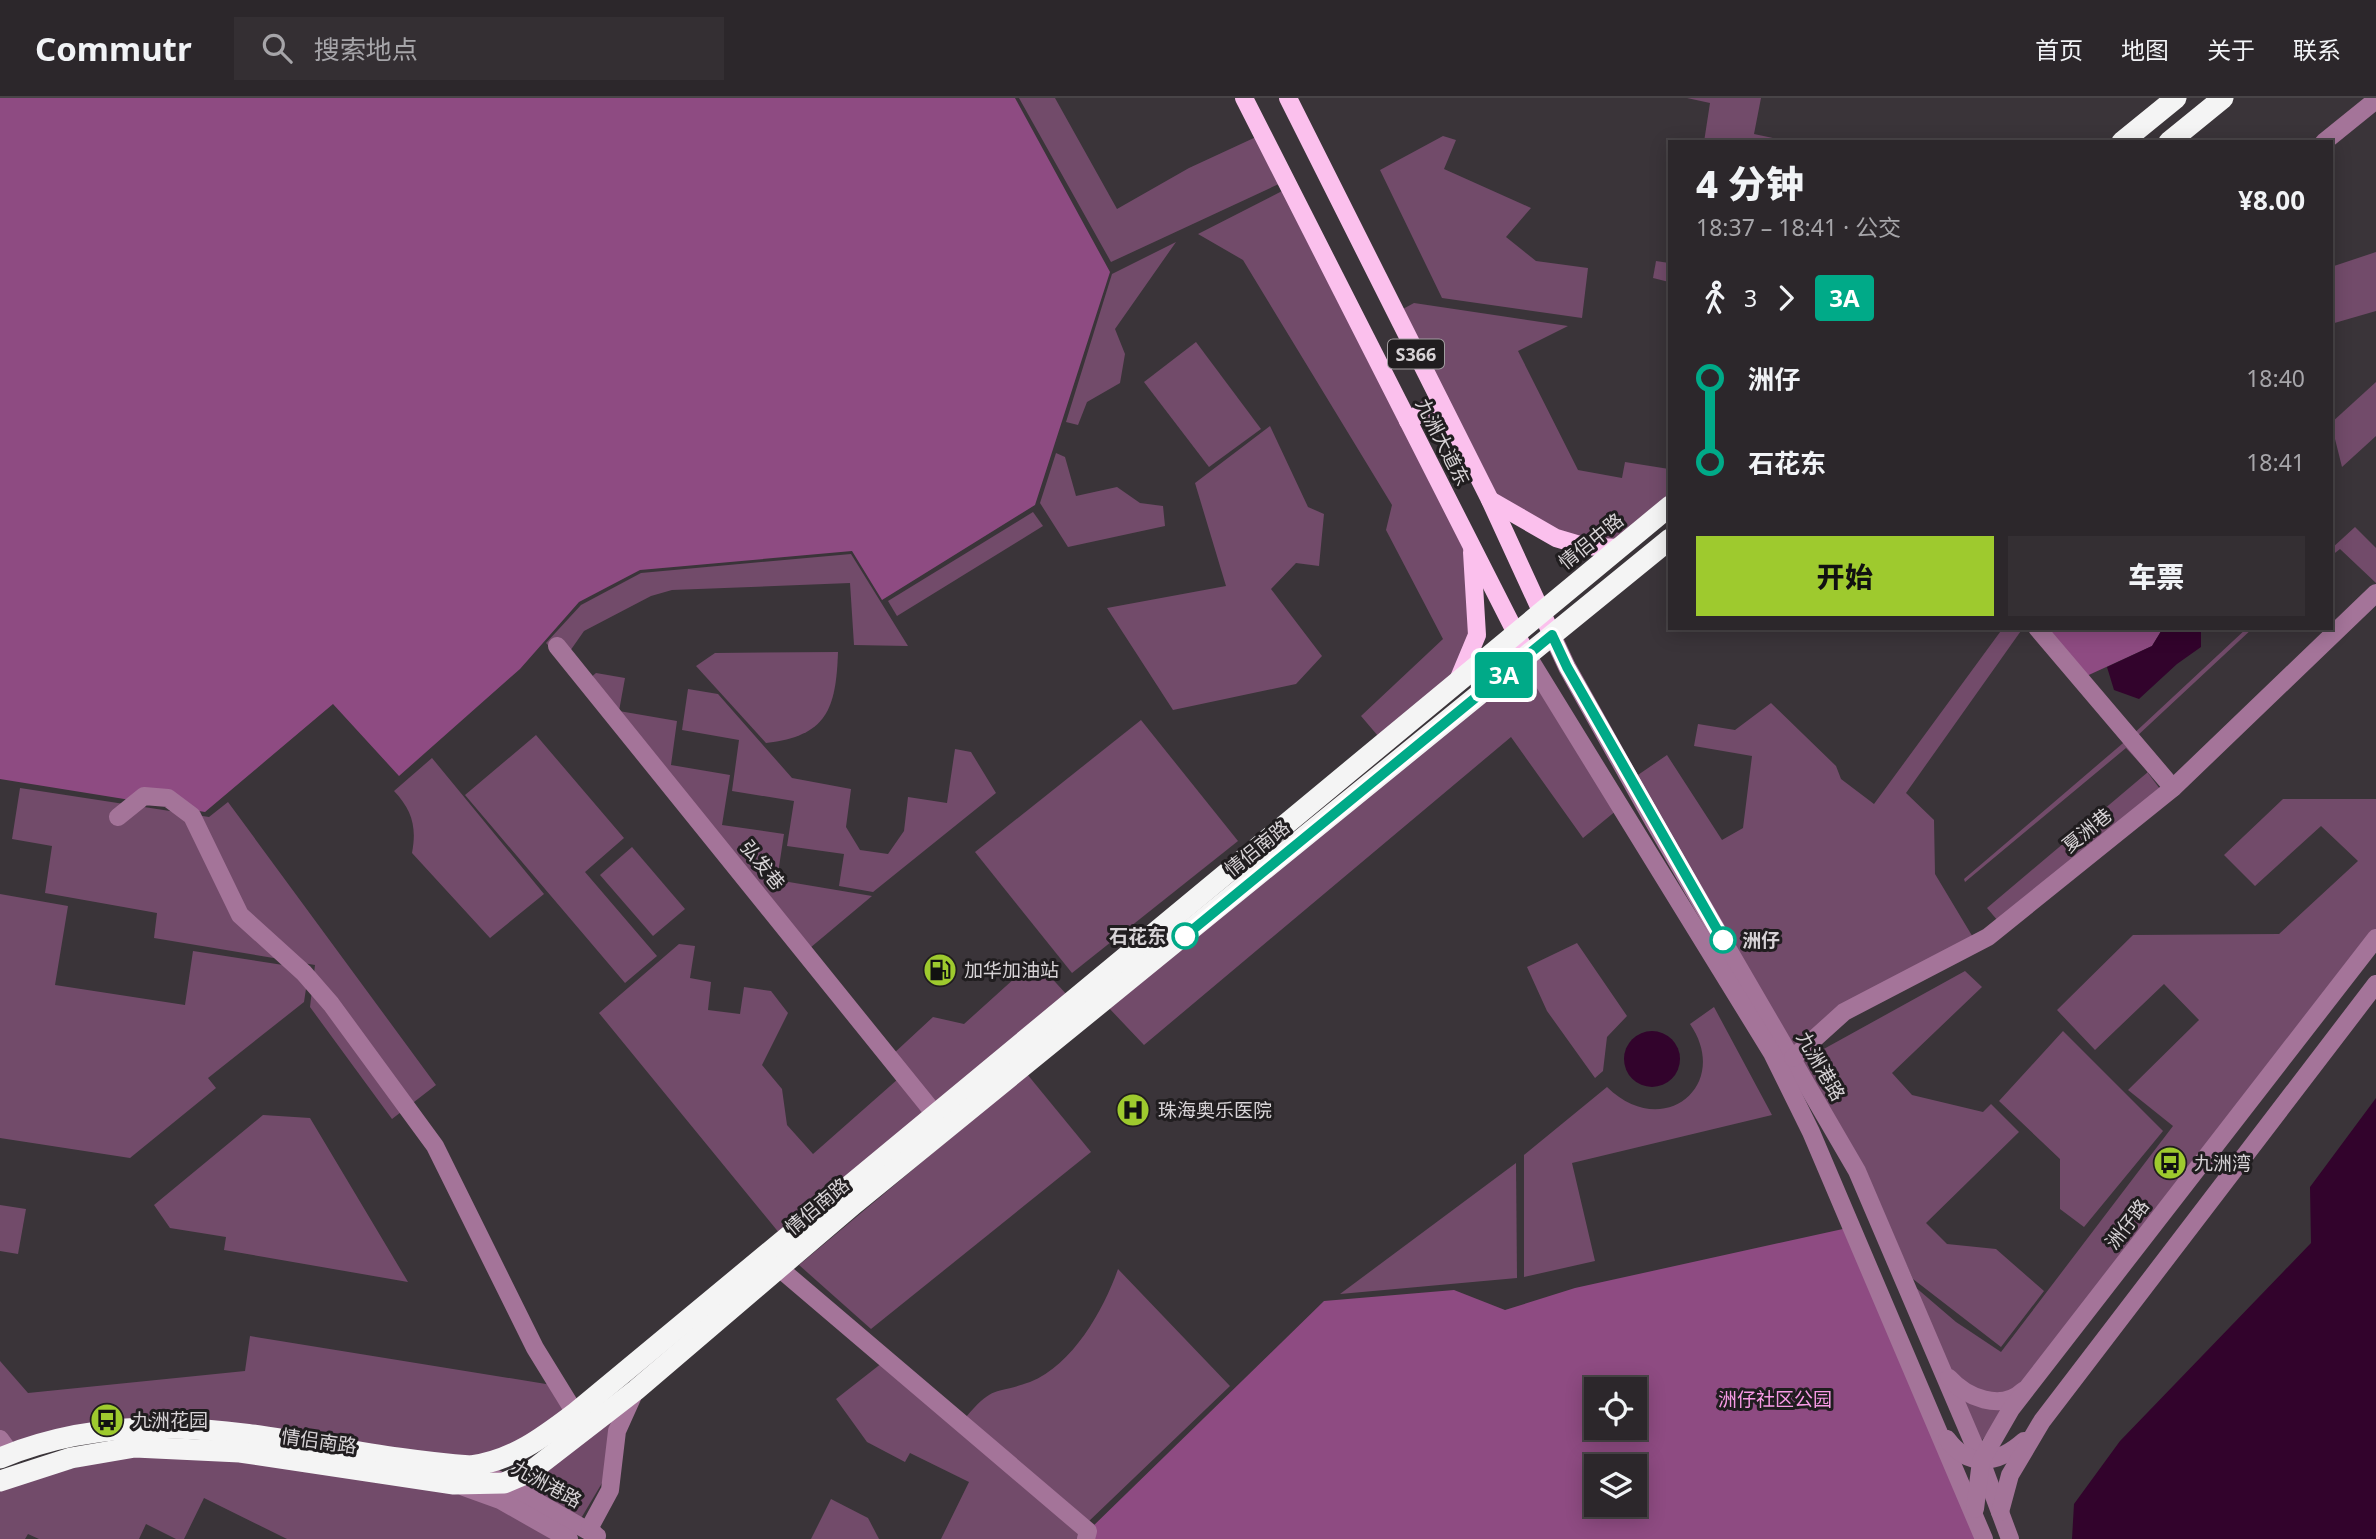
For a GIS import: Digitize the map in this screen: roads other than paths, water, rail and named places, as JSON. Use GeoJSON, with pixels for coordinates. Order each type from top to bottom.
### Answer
{"type":"FeatureCollection","features":[{"type":"Feature","properties":{"kind":"highway"},"geometry":{"type":"LineString","coordinates":[[2124,140],[2176,98]]}},
{"type":"Feature","properties":{"kind":"highway"},"geometry":{"type":"LineString","coordinates":[[2171,140],[2223,98]]}},
{"type":"Feature","properties":{"kind":"highway","name":"情侣中路"},"geometry":{"type":"LineString","coordinates":[[1541,611],[1668,508]]}},
{"type":"Feature","properties":{"kind":"highway"},"geometry":{"type":"LineString","coordinates":[[1552,635],[1668,542]]}},
{"type":"Feature","properties":{"kind":"highway","name":"情侣南路"},"geometry":{"type":"LineString","coordinates":[[4,1450],[102,1431],[174,1426],[218,1429],[471,1466],[517,1453],[575,1413],[1541,611]]}},
{"type":"Feature","properties":{"kind":"highway","name":"情侣南路"},"geometry":{"type":"LineString","coordinates":[[0,1481],[71,1458],[135,1447],[240,1452],[454,1484],[504,1483],[542,1464],[636,1390],[779,1268],[1552,635]]}},
{"type":"Feature","properties":{"kind":"main road","name":"九洲大道东"},"geometry":{"type":"LineString","coordinates":[[1244,98],[1527,655]]}},
{"type":"Feature","properties":{"kind":"main road","name":"九洲大道东"},"geometry":{"type":"LineString","coordinates":[[1288,98],[1490,500],[1552,635]]}},
{"type":"Feature","properties":{"kind":"main road"},"geometry":{"type":"LineString","coordinates":[[1408,421],[1440,401]]}},
{"type":"Feature","properties":{"kind":"main road"},"geometry":{"type":"LineString","coordinates":[[1490,500],[1556,538],[1583,545],[1618,548]]}},
{"type":"Feature","properties":{"kind":"main road"},"geometry":{"type":"LineString","coordinates":[[1459,678],[1477,635],[1472,545]]}},
{"type":"Feature","properties":{"kind":"street"},"geometry":{"type":"LineString","coordinates":[[2326,140],[2376,100]]}},
{"type":"Feature","properties":{"kind":"street","name":"夏洲巷"},"geometry":{"type":"LineString","coordinates":[[1793,1058],[1844,1013],[1983,941],[2173,789],[2376,593]]}},
{"type":"Feature","properties":{"kind":"street"},"geometry":{"type":"LineString","coordinates":[[2039,630],[2173,789]]}},
{"type":"Feature","properties":{"kind":"street","name":"九洲港路"},"geometry":{"type":"LineString","coordinates":[[1552,635],[1641,798],[1857,1171],[1981,1461],[2010,1539]]}},
{"type":"Feature","properties":{"kind":"street","name":"弘发巷"},"geometry":{"type":"LineString","coordinates":[[556,646],[934,1113]]}},
{"type":"Feature","properties":{"kind":"street","name":"九洲港路"},"geometry":{"type":"LineString","coordinates":[[1527,655],[1772,1052],[1811,1132],[1984,1539]]}},
{"type":"Feature","properties":{"kind":"street"},"geometry":{"type":"LineString","coordinates":[[118,817],[144,796],[168,798],[192,816],[240,915],[304,973],[331,1004],[435,1146],[535,1348],[575,1413]]}},
{"type":"Feature","properties":{"kind":"street","name":"洲仔路"},"geometry":{"type":"LineString","coordinates":[[1976,1520],[1976,1485],[1981,1461],[1998,1428],[2376,937]]}},
{"type":"Feature","properties":{"kind":"street"},"geometry":{"type":"LineString","coordinates":[[1933,1419],[1958,1451],[1981,1461],[2003,1457],[2028,1437],[2376,984]]}},
{"type":"Feature","properties":{"kind":"street"},"geometry":{"type":"LineString","coordinates":[[779,1268],[1088,1531],[1086,1539]]}},
{"type":"Feature","properties":{"kind":"street"},"geometry":{"type":"LineString","coordinates":[[1941,1368],[1958,1388],[1990,1401],[2010,1400],[2031,1384]]}},
{"type":"Feature","properties":{"kind":"street"},"geometry":{"type":"LineString","coordinates":[[599,1537],[590,1527],[613,1478],[617,1431],[636,1390]]}},
{"type":"Feature","properties":{"kind":"street"},"geometry":{"type":"LineString","coordinates":[[2000,1512],[2010,1475],[2042,1421]]}},
{"type":"Feature","properties":{"kind":"street","name":"九洲港路"},"geometry":{"type":"LineString","coordinates":[[471,1466],[599,1537]]}},
{"type":"Feature","properties":{"kind":"street","name":"九洲港路"},"geometry":{"type":"LineString","coordinates":[[454,1484],[500,1500],[569,1539]]}},
{"type":"Feature","properties":{"kind":"place","name":"石花东"},"geometry":{"type":"Point","coordinates":[1185,936]}},
{"type":"Feature","properties":{"kind":"place","name":"洲仔"},"geometry":{"type":"Point","coordinates":[1723,940]}},
{"type":"Feature","properties":{"kind":"place","name":"加华加油站"},"geometry":{"type":"Point","coordinates":[940,970]}},
{"type":"Feature","properties":{"kind":"place","name":"珠海奥乐医院"},"geometry":{"type":"Point","coordinates":[1133,1110]}},
{"type":"Feature","properties":{"kind":"place","name":"九洲湾"},"geometry":{"type":"Point","coordinates":[2170,1163]}},
{"type":"Feature","properties":{"kind":"place","name":"九洲花园"},"geometry":{"type":"Point","coordinates":[107,1420]}},
{"type":"Feature","properties":{"kind":"park label","name":"洲仔社区公园"},"geometry":{"type":"Point","coordinates":[1775,1399]}}]}
